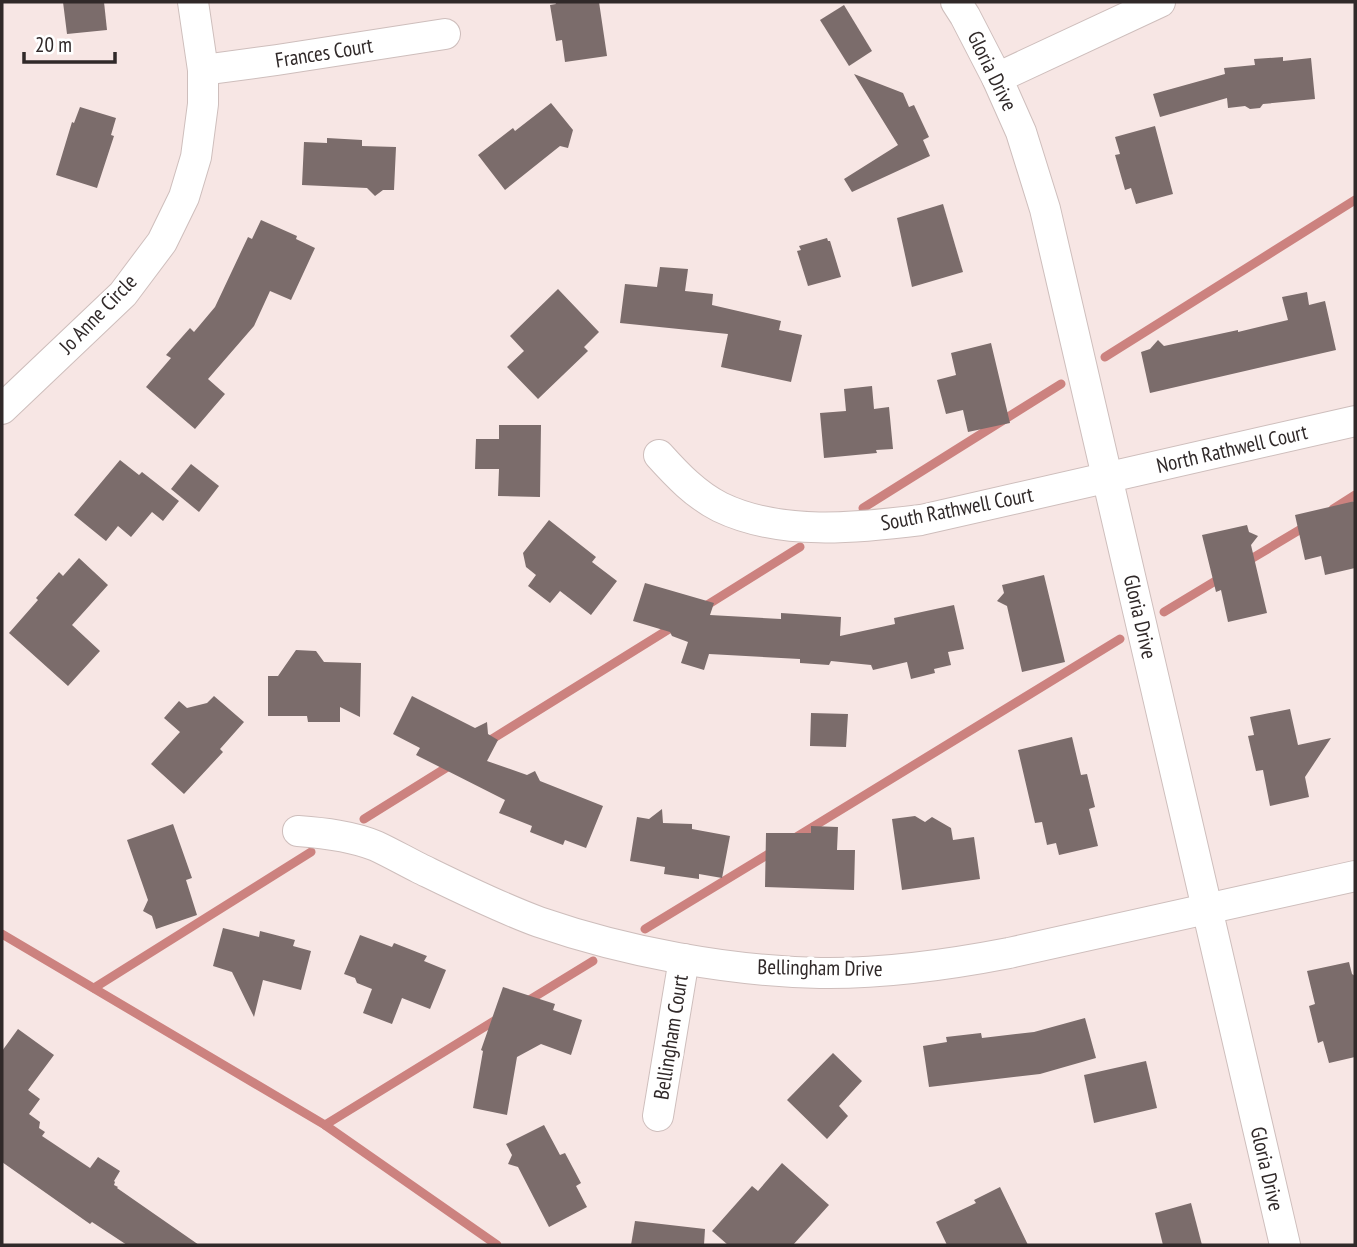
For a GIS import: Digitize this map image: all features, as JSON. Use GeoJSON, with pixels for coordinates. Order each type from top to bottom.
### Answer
{"type":"FeatureCollection","features":[{"type":"Feature","properties":{"kind":"street","name":"Jo Anne Circle"},"geometry":{"type":"LineString","coordinates":[[2,409],[122,294],[162,242],[184,197],[196,157],[203,104],[203,70],[193,2]]}},
{"type":"Feature","properties":{"kind":"street","name":"Gloria Drive"},"geometry":{"type":"LineString","coordinates":[[956,2],[997,78],[1021,132],[1045,209],[1285,1245]]}},
{"type":"Feature","properties":{"kind":"street"},"geometry":{"type":"LineString","coordinates":[[997,78],[1160,2]]}},
{"type":"Feature","properties":{"kind":"street","name":"Frances Court"},"geometry":{"type":"LineString","coordinates":[[203,70],[445,34]]}},
{"type":"Feature","properties":{"kind":"street","name":"North Rathwell Court"},"geometry":{"type":"LineString","coordinates":[[1108,478],[1355,421]]}},
{"type":"Feature","properties":{"kind":"street","name":"South Rathwell Court"},"geometry":{"type":"LineString","coordinates":[[659,455],[676,474],[721,508],[764,522],[836,527],[869,527],[921,520],[1108,478]]}},
{"type":"Feature","properties":{"kind":"street","name":"Bellingham Drive"},"geometry":{"type":"LineString","coordinates":[[298,831],[328,834],[374,846],[486,901],[540,922],[632,949],[752,968],[820,972],[890,970],[953,964],[1206,911],[1355,876]]}},
{"type":"Feature","properties":{"kind":"street","name":"Bellingham Court"},"geometry":{"type":"LineString","coordinates":[[658,1116],[684,959]]}},
{"type":"Feature","properties":{"kind":"building"},"geometry":{"type":"Polygon","coordinates":[[[63,2],[104,2],[107,30],[67,34],[63,2]]]}},
{"type":"Feature","properties":{"kind":"building"},"geometry":{"type":"Polygon","coordinates":[[[555,2],[599,2],[607,56],[565,62],[562,40],[556,41],[550,5],[556,4],[555,2]]]}},
{"type":"Feature","properties":{"kind":"building"},"geometry":{"type":"Polygon","coordinates":[[[844,5],[872,51],[849,66],[820,20],[844,5]]]}},
{"type":"Feature","properties":{"kind":"building"},"geometry":{"type":"Polygon","coordinates":[[[1283,57],[1283,61],[1311,58],[1315,99],[1263,104],[1260,108],[1250,109],[1245,106],[1228,108],[1227,98],[1160,117],[1153,94],[1225,74],[1224,68],[1255,65],[1254,59],[1283,57]]]}},
{"type":"Feature","properties":{"kind":"building"},"geometry":{"type":"Polygon","coordinates":[[[854,74],[903,93],[909,107],[914,105],[929,137],[923,140],[930,156],[852,192],[844,179],[898,145],[854,74]]]}},
{"type":"Feature","properties":{"kind":"building"},"geometry":{"type":"Polygon","coordinates":[[[551,103],[573,130],[568,148],[560,146],[505,190],[478,155],[551,103]]]}},
{"type":"Feature","properties":{"kind":"building"},"geometry":{"type":"Polygon","coordinates":[[[80,107],[116,118],[111,135],[114,136],[97,188],[56,175],[72,122],[74,123],[80,107]]]}},
{"type":"Feature","properties":{"kind":"building"},"geometry":{"type":"Polygon","coordinates":[[[1155,126],[1173,194],[1136,204],[1131,188],[1125,190],[1115,155],[1120,154],[1115,137],[1155,126]]]}},
{"type":"Feature","properties":{"kind":"building"},"geometry":{"type":"Polygon","coordinates":[[[327,138],[362,140],[362,146],[396,147],[394,190],[383,190],[375,196],[367,188],[302,185],[304,142],[327,143],[327,138]]]}},
{"type":"Feature","properties":{"kind":"building"},"geometry":{"type":"Polygon","coordinates":[[[943,204],[963,272],[912,287],[897,218],[943,204]]]}},
{"type":"Feature","properties":{"kind":"building"},"geometry":{"type":"Polygon","coordinates":[[[261,220],[297,236],[296,239],[315,248],[291,300],[270,291],[254,326],[208,379],[225,394],[195,429],[146,387],[171,358],[166,355],[190,328],[194,332],[215,307],[248,237],[252,239],[261,220]]]}},
{"type":"Feature","properties":{"kind":"building"},"geometry":{"type":"Polygon","coordinates":[[[827,238],[841,277],[808,286],[797,251],[801,250],[799,246],[827,238]]]}},
{"type":"Feature","properties":{"kind":"building"},"geometry":{"type":"Polygon","coordinates":[[[660,267],[688,269],[685,291],[713,294],[712,305],[781,321],[779,330],[802,335],[791,382],[721,367],[728,334],[620,323],[625,284],[657,287],[660,267]]]}},
{"type":"Feature","properties":{"kind":"building"},"geometry":{"type":"Polygon","coordinates":[[[558,289],[599,332],[584,347],[588,351],[538,399],[507,367],[524,351],[510,336],[558,289]]]}},
{"type":"Feature","properties":{"kind":"building"},"geometry":{"type":"Polygon","coordinates":[[[1307,292],[1309,305],[1325,301],[1336,350],[1150,393],[1141,352],[1150,349],[1158,340],[1164,346],[1288,320],[1282,297],[1307,292]]]}},
{"type":"Feature","properties":{"kind":"building"},"geometry":{"type":"Polygon","coordinates":[[[991,343],[1010,423],[968,432],[963,410],[946,414],[937,380],[956,375],[951,353],[991,343]]]}},
{"type":"Feature","properties":{"kind":"building"},"geometry":{"type":"Polygon","coordinates":[[[872,386],[874,409],[889,407],[893,449],[824,458],[820,413],[846,411],[844,389],[872,386]]]}},
{"type":"Feature","properties":{"kind":"building"},"geometry":{"type":"Polygon","coordinates":[[[499,425],[541,425],[540,497],[498,496],[499,469],[475,469],[476,439],[499,439],[499,425]]]}},
{"type":"Feature","properties":{"kind":"building"},"geometry":{"type":"Polygon","coordinates":[[[120,460],[139,475],[142,472],[179,501],[163,521],[152,512],[131,537],[118,526],[106,541],[74,515],[120,460]]]}},
{"type":"Feature","properties":{"kind":"building"},"geometry":{"type":"Polygon","coordinates":[[[191,464],[219,486],[199,512],[171,489],[191,464]]]}},
{"type":"Feature","properties":{"kind":"building"},"geometry":{"type":"Polygon","coordinates":[[[1355,501],[1355,568],[1325,575],[1321,556],[1305,560],[1295,515],[1355,501]]]}},
{"type":"Feature","properties":{"kind":"building"},"geometry":{"type":"Polygon","coordinates":[[[549,520],[596,557],[592,562],[617,581],[591,615],[560,591],[550,603],[528,586],[536,575],[526,567],[523,553],[549,520]]]}},
{"type":"Feature","properties":{"kind":"building"},"geometry":{"type":"Polygon","coordinates":[[[1247,525],[1249,532],[1258,536],[1251,545],[1267,613],[1228,622],[1221,590],[1216,592],[1202,535],[1247,525]]]}},
{"type":"Feature","properties":{"kind":"building"},"geometry":{"type":"Polygon","coordinates":[[[79,558],[108,585],[72,625],[100,651],[68,686],[9,633],[59,572],[63,576],[79,558]]]}},
{"type":"Feature","properties":{"kind":"building"},"geometry":{"type":"Polygon","coordinates":[[[1044,575],[1065,662],[1022,672],[1007,606],[997,601],[1004,593],[1002,585],[1044,575]]]}},
{"type":"Feature","properties":{"kind":"building"},"geometry":{"type":"Polygon","coordinates":[[[645,583],[714,603],[710,615],[781,619],[781,613],[841,617],[840,636],[895,624],[894,618],[954,605],[964,649],[948,652],[951,665],[934,669],[935,673],[911,679],[907,662],[873,670],[871,665],[831,661],[829,665],[800,663],[800,659],[709,654],[704,670],[681,663],[688,642],[672,636],[670,632],[633,621],[645,583]]]}},
{"type":"Feature","properties":{"kind":"building"},"geometry":{"type":"Polygon","coordinates":[[[296,650],[316,651],[324,662],[361,663],[360,717],[340,707],[340,722],[308,722],[307,716],[268,716],[268,676],[278,676],[296,650]]]}},
{"type":"Feature","properties":{"kind":"building"},"geometry":{"type":"Polygon","coordinates":[[[214,696],[244,722],[220,749],[223,752],[184,794],[151,764],[180,732],[164,718],[179,701],[187,708],[207,703],[214,696]]]}},
{"type":"Feature","properties":{"kind":"building"},"geometry":{"type":"Polygon","coordinates":[[[412,696],[475,728],[487,722],[488,734],[498,740],[487,761],[527,775],[535,771],[540,781],[603,806],[586,848],[565,840],[563,845],[530,832],[532,826],[499,813],[505,800],[416,755],[420,748],[393,734],[412,696]]]}},
{"type":"Feature","properties":{"kind":"building"},"geometry":{"type":"Polygon","coordinates":[[[1290,709],[1298,745],[1331,738],[1305,777],[1309,797],[1270,806],[1263,770],[1256,771],[1248,736],[1254,735],[1250,717],[1290,709]]]}},
{"type":"Feature","properties":{"kind":"building"},"geometry":{"type":"Polygon","coordinates":[[[811,713],[848,714],[846,747],[810,746],[811,713]]]}},
{"type":"Feature","properties":{"kind":"building"},"geometry":{"type":"Polygon","coordinates":[[[1072,737],[1081,775],[1087,774],[1095,807],[1089,809],[1098,846],[1059,855],[1056,843],[1047,845],[1042,822],[1035,823],[1018,750],[1072,737]]]}},
{"type":"Feature","properties":{"kind":"building"},"geometry":{"type":"Polygon","coordinates":[[[662,809],[663,823],[692,824],[692,829],[730,836],[722,878],[699,874],[699,879],[664,874],[665,867],[630,861],[637,817],[649,819],[662,809]]]}},
{"type":"Feature","properties":{"kind":"building"},"geometry":{"type":"Polygon","coordinates":[[[915,816],[925,822],[932,817],[951,828],[953,840],[974,837],[980,879],[902,890],[892,819],[915,816]]]}},
{"type":"Feature","properties":{"kind":"building"},"geometry":{"type":"Polygon","coordinates":[[[173,824],[192,878],[186,880],[197,915],[156,929],[152,916],[143,911],[148,900],[127,840],[173,824]]]}},
{"type":"Feature","properties":{"kind":"building"},"geometry":{"type":"Polygon","coordinates":[[[811,826],[838,827],[837,850],[855,850],[854,890],[765,887],[766,833],[811,833],[811,826]]]}},
{"type":"Feature","properties":{"kind":"building"},"geometry":{"type":"Polygon","coordinates":[[[223,928],[259,937],[260,931],[295,940],[293,946],[311,951],[301,990],[263,980],[254,1017],[232,972],[213,966],[223,928]]]}},
{"type":"Feature","properties":{"kind":"building"},"geometry":{"type":"Polygon","coordinates":[[[360,935],[392,947],[394,943],[427,956],[424,961],[446,970],[430,1009],[402,998],[392,1024],[363,1013],[372,989],[344,974],[360,935]]]}},
{"type":"Feature","properties":{"kind":"building"},"geometry":{"type":"Polygon","coordinates":[[[1349,962],[1355,976],[1355,1057],[1329,1063],[1323,1041],[1318,1043],[1309,1006],[1315,1004],[1307,971],[1349,962]]]}},
{"type":"Feature","properties":{"kind":"building"},"geometry":{"type":"Polygon","coordinates":[[[503,987],[555,1004],[553,1010],[582,1020],[571,1055],[541,1044],[517,1057],[507,1115],[473,1108],[483,1051],[481,1050],[503,987]]]}},
{"type":"Feature","properties":{"kind":"building"},"geometry":{"type":"Polygon","coordinates":[[[1085,1018],[1096,1058],[1040,1074],[929,1087],[923,1046],[947,1042],[946,1037],[981,1033],[982,1038],[1034,1032],[1085,1018]]]}},
{"type":"Feature","properties":{"kind":"building"},"geometry":{"type":"Polygon","coordinates":[[[18,1029],[54,1055],[28,1090],[40,1099],[29,1114],[40,1122],[39,1128],[45,1132],[42,1136],[90,1168],[98,1157],[120,1171],[114,1181],[117,1188],[199,1245],[127,1245],[92,1222],[90,1224],[2,1162],[2,1051],[18,1029]]]}},
{"type":"Feature","properties":{"kind":"building"},"geometry":{"type":"Polygon","coordinates":[[[833,1053],[862,1081],[839,1106],[848,1116],[827,1139],[787,1100],[833,1053]]]}},
{"type":"Feature","properties":{"kind":"building"},"geometry":{"type":"Polygon","coordinates":[[[1146,1061],[1157,1108],[1094,1123],[1084,1075],[1146,1061]]]}},
{"type":"Feature","properties":{"kind":"building"},"geometry":{"type":"Polygon","coordinates":[[[544,1125],[560,1155],[565,1153],[581,1183],[576,1186],[587,1207],[549,1227],[518,1167],[508,1164],[512,1155],[506,1144],[544,1125]]]}},
{"type":"Feature","properties":{"kind":"building"},"geometry":{"type":"Polygon","coordinates":[[[782,1163],[829,1205],[793,1245],[728,1245],[712,1231],[752,1186],[758,1191],[782,1163]]]}},
{"type":"Feature","properties":{"kind":"building"},"geometry":{"type":"Polygon","coordinates":[[[1000,1187],[1028,1245],[947,1245],[936,1222],[976,1203],[974,1200],[1000,1187]]]}},
{"type":"Feature","properties":{"kind":"building"},"geometry":{"type":"Polygon","coordinates":[[[1191,1203],[1202,1245],[1163,1245],[1155,1213],[1191,1203]]]}},
{"type":"Feature","properties":{"kind":"building"},"geometry":{"type":"Polygon","coordinates":[[[635,1221],[705,1229],[704,1245],[631,1245],[635,1221]]]}},
{"type":"Feature","properties":{"kind":"waterway"},"geometry":{"type":"LineString","coordinates":[[1105,357],[1355,200]]}},
{"type":"Feature","properties":{"kind":"waterway"},"geometry":{"type":"LineString","coordinates":[[863,508],[1061,384]]}},
{"type":"Feature","properties":{"kind":"waterway"},"geometry":{"type":"LineString","coordinates":[[1333,509],[1355,495]]}},
{"type":"Feature","properties":{"kind":"waterway"},"geometry":{"type":"LineString","coordinates":[[1246,562],[1306,526]]}},
{"type":"Feature","properties":{"kind":"waterway"},"geometry":{"type":"LineString","coordinates":[[704,607],[800,547]]}},
{"type":"Feature","properties":{"kind":"waterway"},"geometry":{"type":"LineString","coordinates":[[1164,612],[1222,577]]}},
{"type":"Feature","properties":{"kind":"waterway"},"geometry":{"type":"LineString","coordinates":[[484,744],[674,626]]}},
{"type":"Feature","properties":{"kind":"waterway"},"geometry":{"type":"LineString","coordinates":[[793,839],[1120,639]]}},
{"type":"Feature","properties":{"kind":"waterway"},"geometry":{"type":"LineString","coordinates":[[364,819],[454,763]]}},
{"type":"Feature","properties":{"kind":"waterway"},"geometry":{"type":"LineString","coordinates":[[645,929],[775,850]]}},
{"type":"Feature","properties":{"kind":"waterway"},"geometry":{"type":"LineString","coordinates":[[94,988],[311,852]]}},
{"type":"Feature","properties":{"kind":"waterway"},"geometry":{"type":"LineString","coordinates":[[2,934],[325,1125],[497,1245]]}},
{"type":"Feature","properties":{"kind":"waterway"},"geometry":{"type":"LineString","coordinates":[[526,1002],[593,961]]}},
{"type":"Feature","properties":{"kind":"waterway"},"geometry":{"type":"LineString","coordinates":[[325,1125],[499,1018]]}}]}
